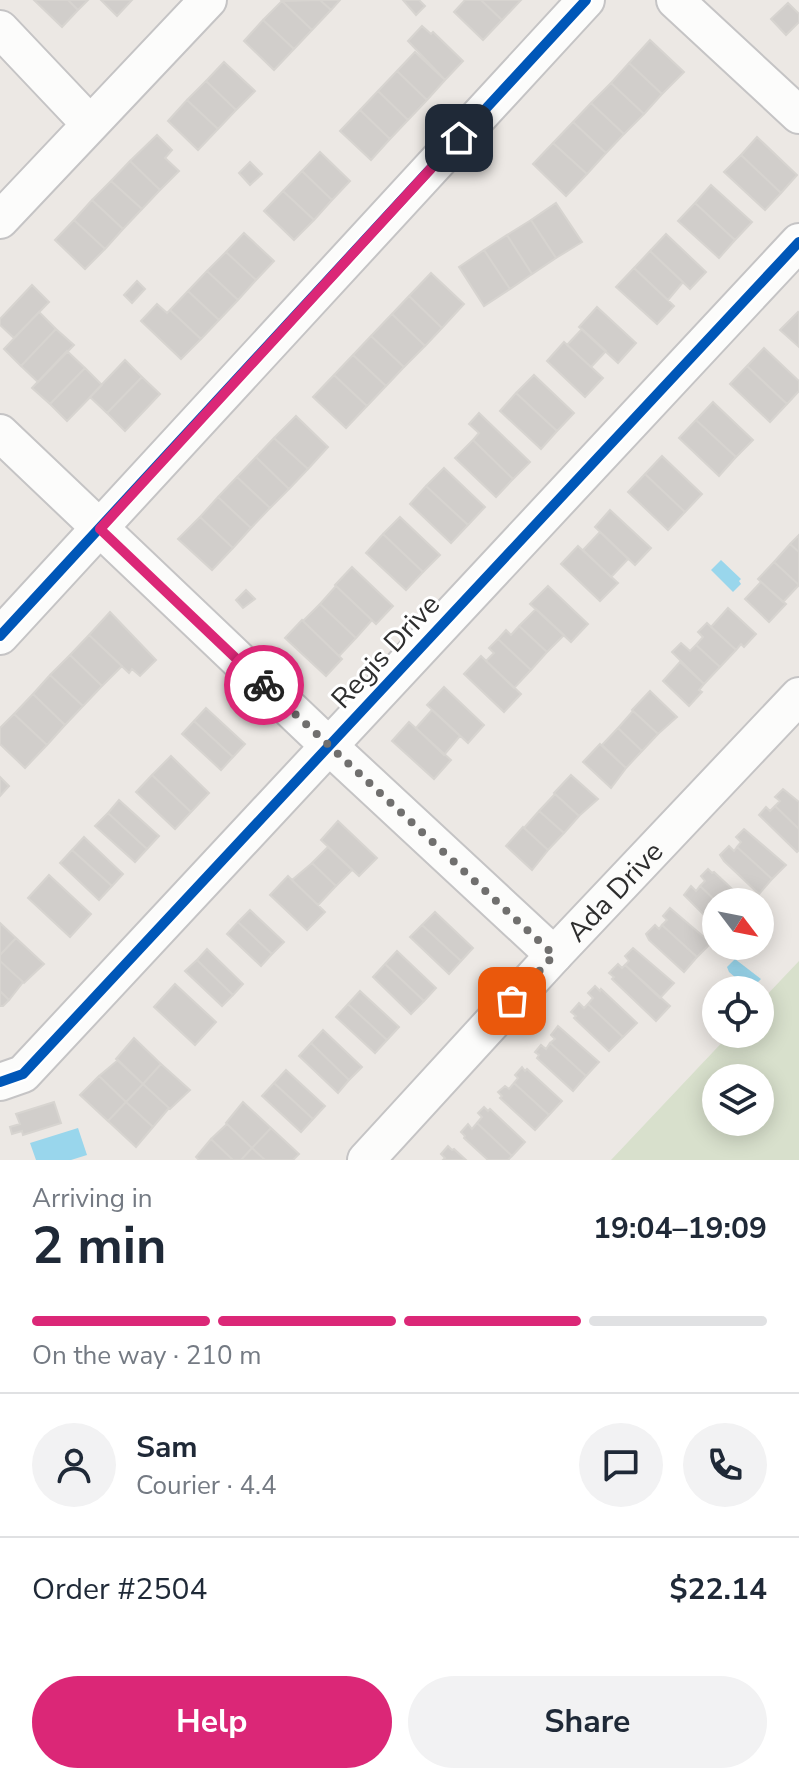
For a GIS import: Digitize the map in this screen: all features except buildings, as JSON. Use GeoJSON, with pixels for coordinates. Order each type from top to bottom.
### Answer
{"type":"FeatureCollection","features":[{"type":"Feature","properties":{"kind":"street"},"geometry":{"type":"LineString","coordinates":[[0,220],[208,0]]}},
{"type":"Feature","properties":{"kind":"street"},"geometry":{"type":"LineString","coordinates":[[0,636],[586,0]]}},
{"type":"Feature","properties":{"kind":"street"},"geometry":{"type":"LineString","coordinates":[[675,0],[799,115]]}},
{"type":"Feature","properties":{"kind":"street"},"geometry":{"type":"LineString","coordinates":[[0,29],[90,124]]}},
{"type":"Feature","properties":{"kind":"street","name":"Regis Drive"},"geometry":{"type":"LineString","coordinates":[[0,1082],[23,1074],[799,242]]}},
{"type":"Feature","properties":{"kind":"street"},"geometry":{"type":"LineString","coordinates":[[0,433],[554,955]]}},
{"type":"Feature","properties":{"kind":"street","name":"Ada Drive"},"geometry":{"type":"LineString","coordinates":[[366,1160],[554,955],[799,696]]}},
{"type":"Feature","properties":{"kind":"green space"},"geometry":{"type":"Polygon","coordinates":[[[799,961],[799,1160],[611,1160],[717,1048],[774,1048],[774,987],[799,961]]]}},
{"type":"Feature","properties":{"kind":"water"},"geometry":{"type":"Polygon","coordinates":[[[721,560],[741,579],[741,584],[733,592],[711,570],[721,560]]]}},
{"type":"Feature","properties":{"kind":"water"},"geometry":{"type":"Polygon","coordinates":[[[736,960],[757,976],[734,976],[727,967],[736,960]]]}},
{"type":"Feature","properties":{"kind":"water"},"geometry":{"type":"Polygon","coordinates":[[[78,1128],[87,1155],[71,1160],[36,1160],[30,1143],[78,1128]]]}},
{"type":"Feature","properties":{"kind":"cycle path"},"geometry":{"type":"LineString","coordinates":[[0,636],[586,0]]}},
{"type":"Feature","properties":{"kind":"cycle path"},"geometry":{"type":"LineString","coordinates":[[0,1082],[23,1074],[799,242]]}},
{"type":"Feature","properties":{"kind":"way so far"},"geometry":{"type":"LineString","coordinates":[[264,685],[554,955],[512,1001]]}},
{"type":"Feature","properties":{"kind":"route"},"geometry":{"type":"LineString","coordinates":[[264,685],[100,529],[459,138]]}}]}
